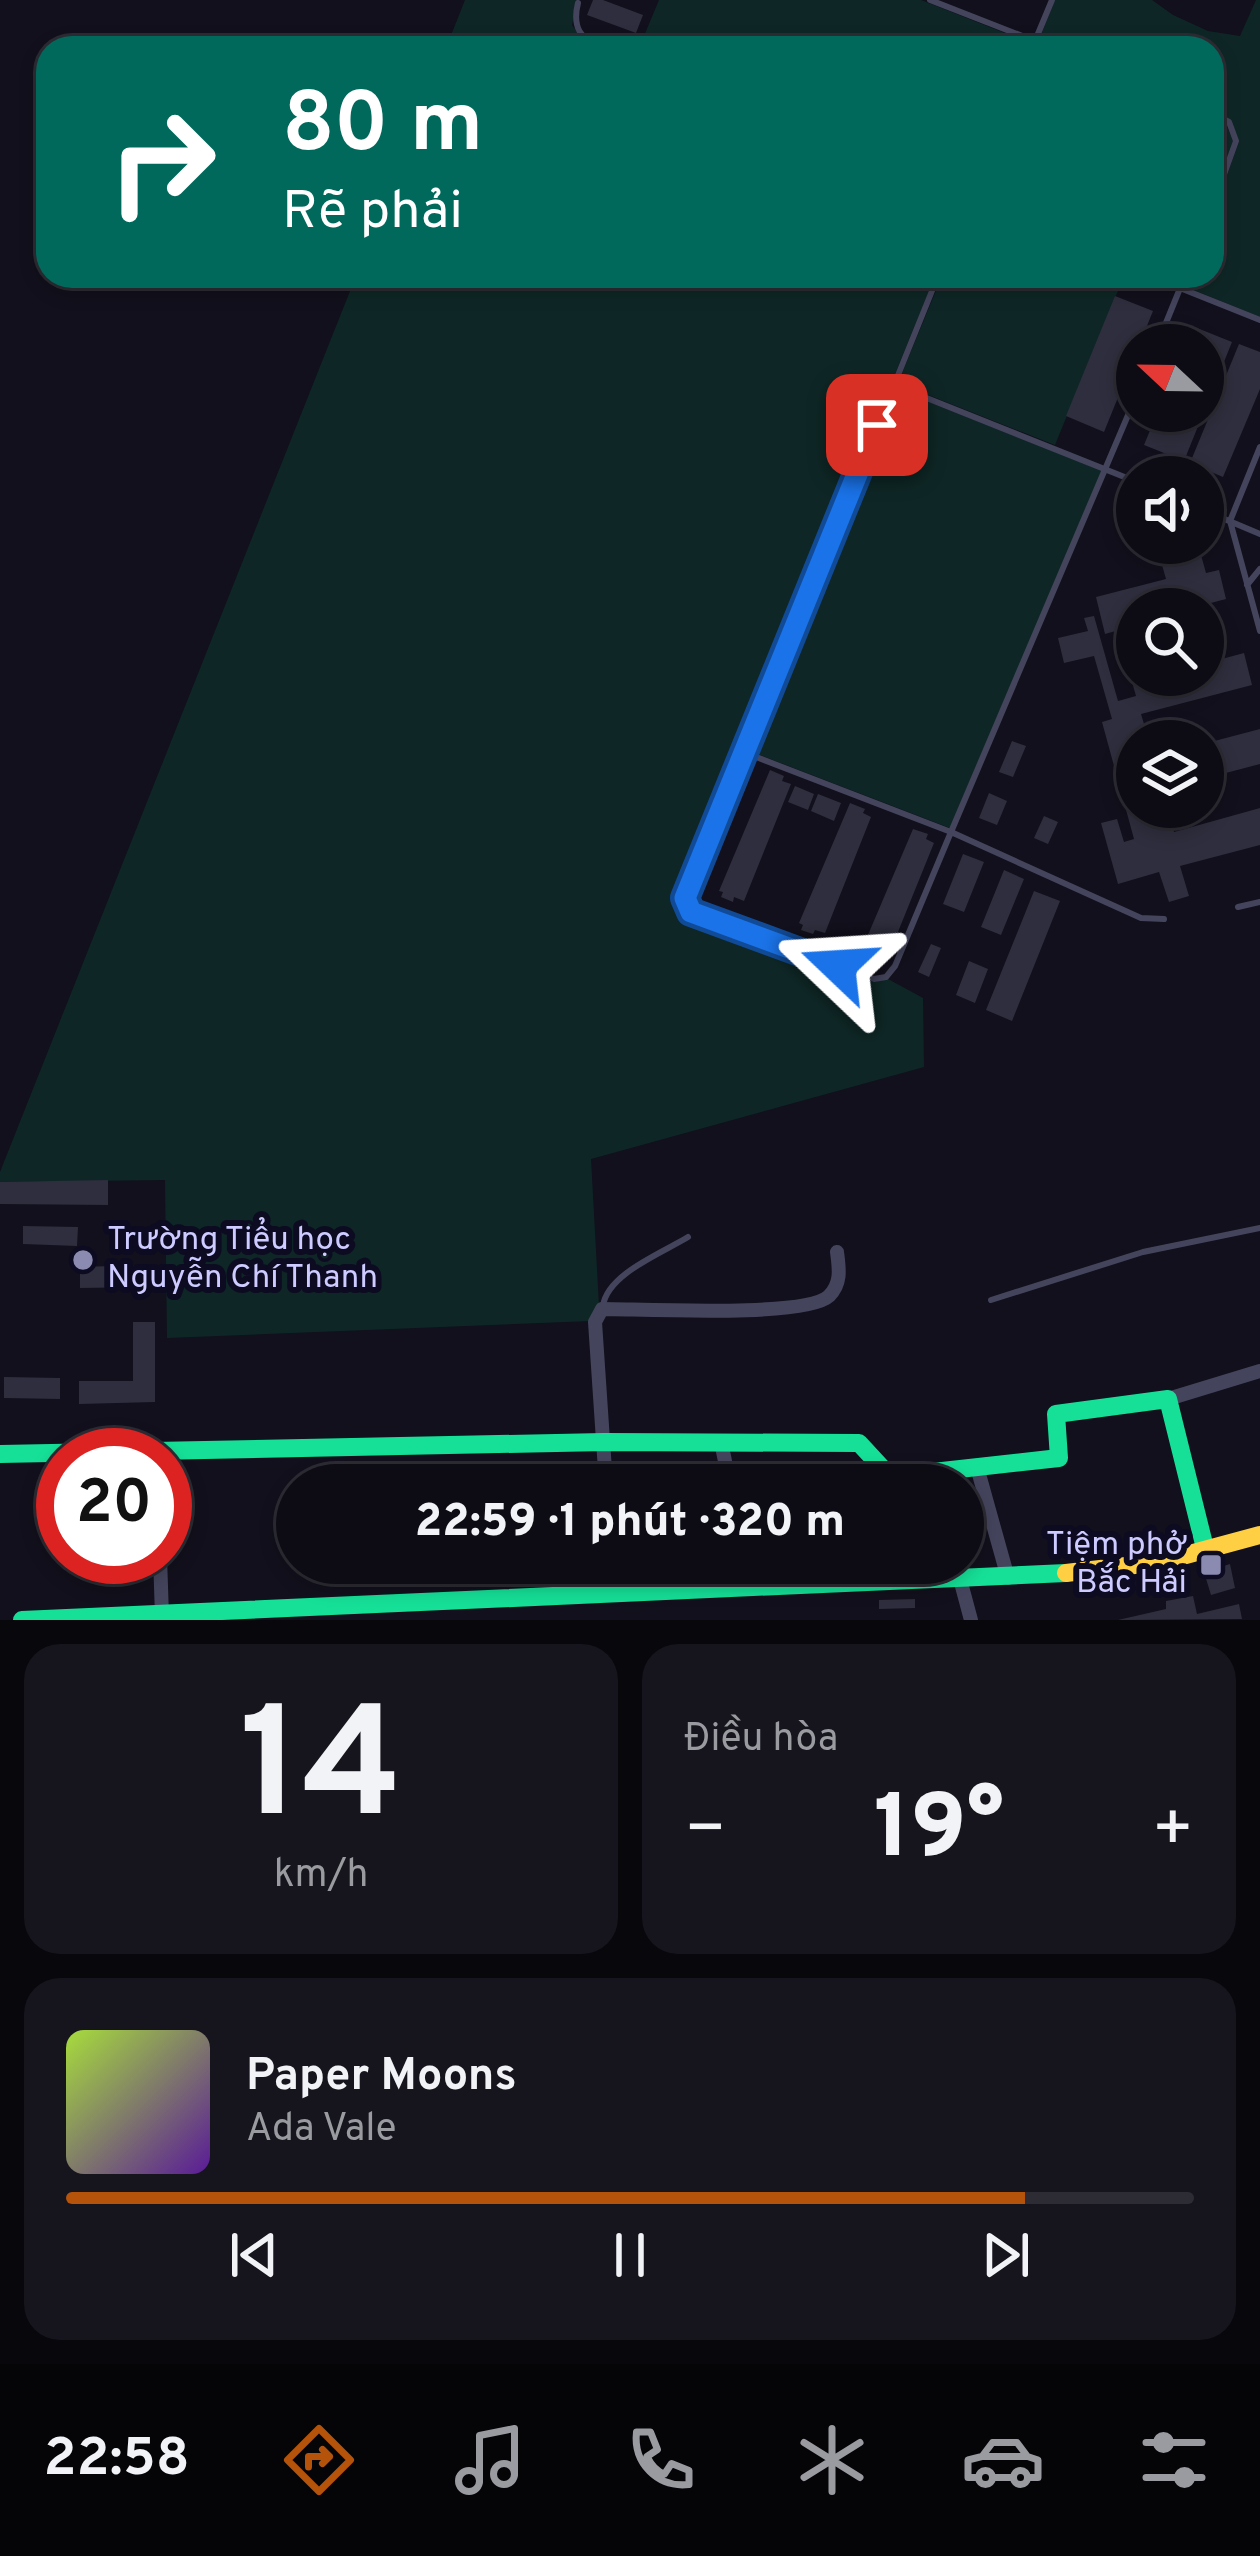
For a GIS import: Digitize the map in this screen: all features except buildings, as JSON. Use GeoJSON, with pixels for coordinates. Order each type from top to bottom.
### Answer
{"type":"FeatureCollection","features":[{"type":"Feature","properties":{"kind":"street"},"geometry":{"type":"LineString","coordinates":[[605,1464],[596,1322],[602,1309],[799,1309],[829,1296],[840,1277],[837,1252]]}},
{"type":"Feature","properties":{"kind":"street"},"geometry":{"type":"LineString","coordinates":[[984,1466],[1059,1457],[1054,1421],[1061,1411],[1168,1399],[1260,1371]]}},
{"type":"Feature","properties":{"kind":"street"},"geometry":{"type":"LineString","coordinates":[[1168,1399],[1206,1552]]}},
{"type":"Feature","properties":{"kind":"street"},"geometry":{"type":"LineString","coordinates":[[192,1452],[604,1442],[859,1443],[877,1464]]}},
{"type":"Feature","properties":{"kind":"street"},"geometry":{"type":"LineString","coordinates":[[721,1442],[726,1464]]}},
{"type":"Feature","properties":{"kind":"street"},"geometry":{"type":"LineString","coordinates":[[0,1454],[36,1454]]}},
{"type":"Feature","properties":{"kind":"street"},"geometry":{"type":"LineString","coordinates":[[984,1492],[1008,1578]]}},
{"type":"Feature","properties":{"kind":"street"},"geometry":{"type":"LineString","coordinates":[[984,1578],[1103,1570],[1206,1552],[1260,1535]]}},
{"type":"Feature","properties":{"kind":"street"},"geometry":{"type":"LineString","coordinates":[[161,1584],[162,1616]]}},
{"type":"Feature","properties":{"kind":"street"},"geometry":{"type":"LineString","coordinates":[[612,1584],[613,1595]]}},
{"type":"Feature","properties":{"kind":"street"},"geometry":{"type":"LineString","coordinates":[[752,1584],[753,1588]]}},
{"type":"Feature","properties":{"kind":"street"},"geometry":{"type":"LineString","coordinates":[[22,1620],[845,1584]]}},
{"type":"Feature","properties":{"kind":"street"},"geometry":{"type":"LineString","coordinates":[[961,1584],[971,1620]]}},
{"type":"Feature","properties":{"kind":"lane"},"geometry":{"type":"LineString","coordinates":[[930,0],[1012,36]]}},
{"type":"Feature","properties":{"kind":"lane"},"geometry":{"type":"LineString","coordinates":[[1037,36],[1052,0]]}},
{"type":"Feature","properties":{"kind":"lane"},"geometry":{"type":"LineString","coordinates":[[578,3],[574,17],[582,36]]}},
{"type":"Feature","properties":{"kind":"lane"},"geometry":{"type":"LineString","coordinates":[[1224,120],[1236,141],[1224,174]]}},
{"type":"Feature","properties":{"kind":"lane"},"geometry":{"type":"LineString","coordinates":[[933,288],[685,898],[691,912],[874,979],[886,977],[895,966],[1121,432]]}},
{"type":"Feature","properties":{"kind":"lane"},"geometry":{"type":"LineString","coordinates":[[1165,324],[1180,288],[1260,320]]}},
{"type":"Feature","properties":{"kind":"lane"},"geometry":{"type":"LineString","coordinates":[[894,385],[1116,473]]}},
{"type":"Feature","properties":{"kind":"lane"},"geometry":{"type":"LineString","coordinates":[[1260,447],[1230,521],[1260,631]]}},
{"type":"Feature","properties":{"kind":"lane"},"geometry":{"type":"LineString","coordinates":[[1224,519],[1260,534]]}},
{"type":"Feature","properties":{"kind":"lane"},"geometry":{"type":"LineString","coordinates":[[1247,585],[1260,569]]}},
{"type":"Feature","properties":{"kind":"lane"},"geometry":{"type":"LineString","coordinates":[[743,752],[951,832],[1141,917],[1163,920]]}},
{"type":"Feature","properties":{"kind":"lane"},"geometry":{"type":"LineString","coordinates":[[1238,907],[1260,902]]}},
{"type":"Feature","properties":{"kind":"lane"},"geometry":{"type":"LineString","coordinates":[[992,1300],[1143,1252],[1260,1228]]}},
{"type":"Feature","properties":{"kind":"lane"},"geometry":{"type":"LineString","coordinates":[[602,1309],[603,1297],[618,1281],[688,1237]]}},
{"type":"Feature","properties":{"kind":"green space"},"geometry":{"type":"Polygon","coordinates":[[[465,0],[577,0],[572,25],[580,36],[451,36],[465,0]]]}},
{"type":"Feature","properties":{"kind":"green space"},"geometry":{"type":"Polygon","coordinates":[[[659,0],[921,0],[1012,36],[644,36],[659,0]]]}},
{"type":"Feature","properties":{"kind":"green space"},"geometry":{"type":"Polygon","coordinates":[[[1055,0],[1152,0],[1208,31],[1240,36],[1260,0],[1260,317],[1189,288],[1224,288],[1224,183],[1239,142],[1224,116],[1224,36],[1041,36],[1055,0]]]}},
{"type":"Feature","properties":{"kind":"green space"},"geometry":{"type":"Polygon","coordinates":[[[1224,123],[1233,141],[1224,166],[1224,123]]]}},
{"type":"Feature","properties":{"kind":"green space"},"geometry":{"type":"Polygon","coordinates":[[[351,288],[930,288],[682,897],[689,914],[873,982],[888,979],[923,998],[924,1067],[591,1159],[599,1306],[591,1321],[167,1338],[165,1180],[0,1182],[0,1172],[351,288]]]}},
{"type":"Feature","properties":{"kind":"green space"},"geometry":{"type":"Polygon","coordinates":[[[937,288],[1119,288],[1055,445],[898,383],[937,288]]]}},
{"type":"Feature","properties":{"kind":"green space"},"geometry":{"type":"Polygon","coordinates":[[[896,389],[1102,471],[950,828],[747,750],[896,389]]]}},
{"type":"Feature","properties":{"kind":"traffic: fast"},"geometry":{"type":"LineString","coordinates":[[0,1454],[604,1442],[859,1443],[884,1470],[897,1476],[1059,1458],[1056,1414],[1168,1399],[1206,1552]]}},
{"type":"Feature","properties":{"kind":"traffic: fast"},"geometry":{"type":"LineString","coordinates":[[22,1620],[1066,1573]]}},
{"type":"Feature","properties":{"kind":"traffic: slow"},"geometry":{"type":"LineString","coordinates":[[1066,1573],[1160,1562],[1260,1535]]}},
{"type":"Feature","properties":{"kind":"place","name":"Trường Tiểu học Nguyễn Chí Thanh"},"geometry":{"type":"Point","coordinates":[83,1260]}},
{"type":"Feature","properties":{"kind":"place","name":"Tiệm phở Bắc Hải"},"geometry":{"type":"Point","coordinates":[1211,1565]}},
{"type":"Feature","properties":{"kind":"route"},"geometry":{"type":"LineString","coordinates":[[838,966],[691,912],[685,898],[877,425]]}}]}
